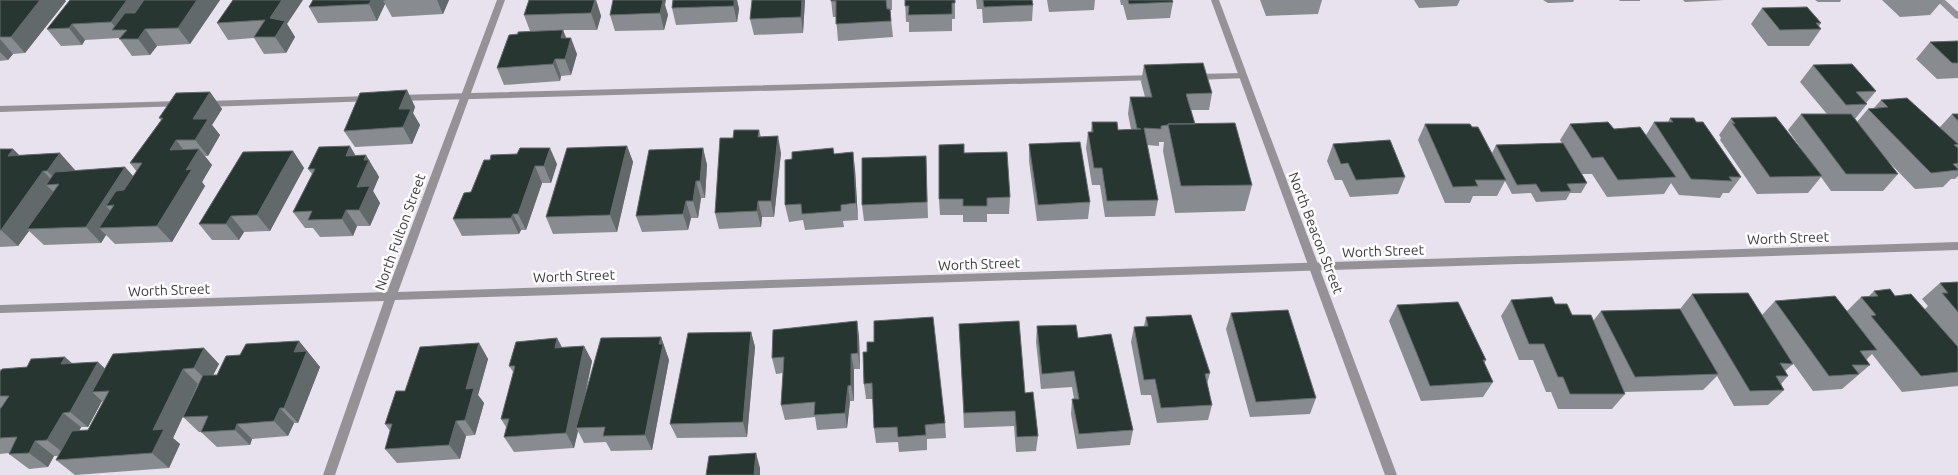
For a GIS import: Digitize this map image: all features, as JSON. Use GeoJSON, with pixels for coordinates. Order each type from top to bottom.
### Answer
{"type":"FeatureCollection","features":[{"type":"Feature","properties":{"kind":"street","name":"North Fulton Street"},"geometry":{"type":"LineString","coordinates":[[329,475],[392,296],[501,0]]}},
{"type":"Feature","properties":{"kind":"street","name":"North Beacon Street"},"geometry":{"type":"LineString","coordinates":[[1215,0],[1391,475]]}},
{"type":"Feature","properties":{"kind":"street"},"geometry":{"type":"LineString","coordinates":[[1940,0],[1958,16]]}},
{"type":"Feature","properties":{"kind":"street"},"geometry":{"type":"LineString","coordinates":[[1188,77],[1242,76]]}},
{"type":"Feature","properties":{"kind":"street"},"geometry":{"type":"LineString","coordinates":[[198,104],[1168,78]]}},
{"type":"Feature","properties":{"kind":"street"},"geometry":{"type":"LineString","coordinates":[[0,109],[188,104]]}},
{"type":"Feature","properties":{"kind":"street","name":"Worth Street"},"geometry":{"type":"LineString","coordinates":[[0,309],[1958,246]]}},
{"type":"Feature","properties":{"kind":"building"},"geometry":{"type":"Polygon","coordinates":[[[0,0],[40,0],[11,37],[0,37],[0,0]]]}},
{"type":"Feature","properties":{"kind":"building"},"geometry":{"type":"Polygon","coordinates":[[[70,0],[127,0],[111,22],[72,24],[69,28],[47,29],[70,0]]]}},
{"type":"Feature","properties":{"kind":"building"},"geometry":{"type":"Polygon","coordinates":[[[144,0],[197,0],[178,28],[145,29],[138,39],[119,39],[127,30],[112,30],[125,13],[135,13],[144,0]]]}},
{"type":"Feature","properties":{"kind":"building"},"geometry":{"type":"Polygon","coordinates":[[[233,0],[282,0],[270,18],[285,21],[275,37],[254,37],[265,20],[217,23],[233,0]]]}},
{"type":"Feature","properties":{"kind":"building"},"geometry":{"type":"Polygon","coordinates":[[[313,0],[371,0],[369,4],[309,7],[313,0]]]}},
{"type":"Feature","properties":{"kind":"building"},"geometry":{"type":"Polygon","coordinates":[[[529,0],[595,0],[591,13],[524,15],[529,0]]]}},
{"type":"Feature","properties":{"kind":"building"},"geometry":{"type":"Polygon","coordinates":[[[613,0],[663,0],[660,13],[610,15],[613,0]]]}},
{"type":"Feature","properties":{"kind":"building"},"geometry":{"type":"Polygon","coordinates":[[[673,0],[734,0],[734,6],[672,8],[673,0]]]}},
{"type":"Feature","properties":{"kind":"building"},"geometry":{"type":"Polygon","coordinates":[[[752,0],[802,0],[801,17],[750,19],[752,0]]]}},
{"type":"Feature","properties":{"kind":"building"},"geometry":{"type":"Polygon","coordinates":[[[831,0],[886,0],[887,9],[890,9],[891,21],[836,24],[836,1],[831,0]]]}},
{"type":"Feature","properties":{"kind":"building"},"geometry":{"type":"Polygon","coordinates":[[[905,0],[955,0],[955,3],[952,3],[952,14],[908,15],[909,6],[905,6],[905,0]]]}},
{"type":"Feature","properties":{"kind":"building"},"geometry":{"type":"Polygon","coordinates":[[[983,0],[1032,0],[1033,5],[984,7],[983,0]]]}},
{"type":"Feature","properties":{"kind":"building"},"geometry":{"type":"Polygon","coordinates":[[[1128,0],[1172,0],[1173,2],[1129,4],[1128,0]]]}},
{"type":"Feature","properties":{"kind":"building"},"geometry":{"type":"Polygon","coordinates":[[[1807,7],[1821,23],[1816,23],[1821,29],[1780,30],[1762,8],[1807,7]]]}},
{"type":"Feature","properties":{"kind":"building"},"geometry":{"type":"Polygon","coordinates":[[[563,30],[561,38],[571,38],[565,59],[555,59],[553,64],[497,68],[509,35],[518,34],[518,32],[563,30]]]}},
{"type":"Feature","properties":{"kind":"building"},"geometry":{"type":"Polygon","coordinates":[[[1958,41],[1958,63],[1952,63],[1930,42],[1958,41]]]}},
{"type":"Feature","properties":{"kind":"building"},"geometry":{"type":"Polygon","coordinates":[[[1203,63],[1212,93],[1186,94],[1195,124],[1168,124],[1161,126],[1161,129],[1144,128],[1158,200],[1107,201],[1102,168],[1094,168],[1088,132],[1093,132],[1092,122],[1117,122],[1118,130],[1141,129],[1137,128],[1130,97],[1152,97],[1144,65],[1203,63]]]}},
{"type":"Feature","properties":{"kind":"building"},"geometry":{"type":"Polygon","coordinates":[[[1852,64],[1876,91],[1856,92],[1867,104],[1846,105],[1813,65],[1852,64]]]}},
{"type":"Feature","properties":{"kind":"building"},"geometry":{"type":"Polygon","coordinates":[[[407,90],[399,109],[411,109],[403,127],[344,131],[360,93],[407,90]]]}},
{"type":"Feature","properties":{"kind":"building"},"geometry":{"type":"Polygon","coordinates":[[[210,92],[193,119],[208,119],[195,140],[176,140],[170,150],[199,149],[186,170],[192,169],[157,226],[99,228],[114,205],[106,206],[116,191],[124,190],[142,163],[130,163],[163,118],[159,118],[176,93],[210,92]]]}},
{"type":"Feature","properties":{"kind":"building"},"geometry":{"type":"Polygon","coordinates":[[[1907,98],[1958,144],[1954,145],[1958,148],[1958,163],[1953,164],[1958,170],[1931,173],[1868,109],[1888,107],[1881,100],[1907,98]]]}},
{"type":"Feature","properties":{"kind":"building"},"geometry":{"type":"Polygon","coordinates":[[[1801,114],[1851,114],[1898,174],[1846,174],[1801,114]]]}},
{"type":"Feature","properties":{"kind":"building"},"geometry":{"type":"Polygon","coordinates":[[[1952,114],[1958,114],[1958,121],[1952,114]]]}},
{"type":"Feature","properties":{"kind":"building"},"geometry":{"type":"Polygon","coordinates":[[[1776,117],[1822,176],[1770,177],[1732,123],[1735,124],[1731,118],[1776,117]]]}},
{"type":"Feature","properties":{"kind":"building"},"geometry":{"type":"Polygon","coordinates":[[[1670,118],[1694,118],[1696,122],[1703,122],[1741,177],[1729,177],[1732,181],[1691,179],[1654,122],[1673,122],[1670,118]]]}},
{"type":"Feature","properties":{"kind":"building"},"geometry":{"type":"Polygon","coordinates":[[[1608,122],[1614,129],[1640,127],[1676,177],[1618,180],[1603,157],[1592,158],[1570,124],[1608,122]]]}},
{"type":"Feature","properties":{"kind":"building"},"geometry":{"type":"Polygon","coordinates":[[[1235,123],[1252,185],[1181,186],[1168,124],[1235,123]]]}},
{"type":"Feature","properties":{"kind":"building"},"geometry":{"type":"Polygon","coordinates":[[[1425,124],[1470,124],[1472,127],[1478,127],[1506,180],[1475,180],[1478,186],[1453,187],[1425,124]]]}},
{"type":"Feature","properties":{"kind":"building"},"geometry":{"type":"Polygon","coordinates":[[[734,130],[759,130],[758,137],[778,136],[771,201],[758,201],[757,211],[715,213],[720,138],[733,138],[734,130]]]}},
{"type":"Feature","properties":{"kind":"building"},"geometry":{"type":"Polygon","coordinates":[[[1390,140],[1405,177],[1356,180],[1348,163],[1341,164],[1333,144],[1390,140]]]}},
{"type":"Feature","properties":{"kind":"building"},"geometry":{"type":"Polygon","coordinates":[[[1080,142],[1090,202],[1038,205],[1029,144],[1080,142]]]}},
{"type":"Feature","properties":{"kind":"building"},"geometry":{"type":"Polygon","coordinates":[[[1563,143],[1587,183],[1567,184],[1571,191],[1541,192],[1536,184],[1517,185],[1496,145],[1563,143]]]}},
{"type":"Feature","properties":{"kind":"building"},"geometry":{"type":"Polygon","coordinates":[[[964,144],[964,153],[1007,152],[1010,197],[987,198],[987,206],[963,206],[963,199],[939,199],[939,145],[964,144]]]}},
{"type":"Feature","properties":{"kind":"building"},"geometry":{"type":"Polygon","coordinates":[[[350,146],[346,156],[366,155],[364,160],[369,160],[357,187],[370,186],[359,210],[346,210],[342,219],[308,220],[312,211],[293,212],[315,169],[308,169],[319,147],[350,146]]]}},
{"type":"Feature","properties":{"kind":"building"},"geometry":{"type":"Polygon","coordinates":[[[627,146],[610,215],[546,217],[567,148],[627,146]]]}},
{"type":"Feature","properties":{"kind":"building"},"geometry":{"type":"Polygon","coordinates":[[[520,148],[550,148],[544,166],[535,166],[518,214],[513,214],[511,218],[453,219],[464,193],[471,192],[484,160],[490,160],[491,155],[517,154],[520,148]]]}},
{"type":"Feature","properties":{"kind":"building"},"geometry":{"type":"Polygon","coordinates":[[[703,148],[700,181],[696,181],[693,201],[686,201],[683,214],[636,216],[649,150],[703,148]]]}},
{"type":"Feature","properties":{"kind":"building"},"geometry":{"type":"Polygon","coordinates":[[[833,148],[834,154],[853,152],[856,203],[841,205],[841,211],[802,214],[801,204],[785,205],[785,160],[792,159],[792,152],[833,148]]]}},
{"type":"Feature","properties":{"kind":"building"},"geometry":{"type":"Polygon","coordinates":[[[0,149],[13,149],[8,156],[60,153],[47,171],[43,171],[1,230],[0,230],[0,149]]]}},
{"type":"Feature","properties":{"kind":"building"},"geometry":{"type":"Polygon","coordinates":[[[293,151],[257,215],[231,216],[226,224],[199,224],[243,152],[293,151]]]}},
{"type":"Feature","properties":{"kind":"building"},"geometry":{"type":"Polygon","coordinates":[[[926,156],[927,202],[862,205],[862,158],[926,156]]]}},
{"type":"Feature","properties":{"kind":"building"},"geometry":{"type":"Polygon","coordinates":[[[125,167],[86,227],[27,229],[59,184],[46,185],[55,172],[125,167]]]}},
{"type":"Feature","properties":{"kind":"building"},"geometry":{"type":"Polygon","coordinates":[[[1958,282],[1958,312],[1942,293],[1948,293],[1940,283],[1958,282]]]}},
{"type":"Feature","properties":{"kind":"building"},"geometry":{"type":"Polygon","coordinates":[[[1890,289],[1895,296],[1911,294],[1958,347],[1958,372],[1921,376],[1871,316],[1876,315],[1861,297],[1878,296],[1874,291],[1890,289]]]}},
{"type":"Feature","properties":{"kind":"building"},"geometry":{"type":"Polygon","coordinates":[[[1748,293],[1793,364],[1780,363],[1788,376],[1776,376],[1784,390],[1750,391],[1692,294],[1748,293]]]}},
{"type":"Feature","properties":{"kind":"building"},"geometry":{"type":"Polygon","coordinates":[[[1835,296],[1877,350],[1860,351],[1870,365],[1852,365],[1859,374],[1829,376],[1775,301],[1835,296]]]}},
{"type":"Feature","properties":{"kind":"building"},"geometry":{"type":"Polygon","coordinates":[[[1552,297],[1555,304],[1567,304],[1572,315],[1591,315],[1625,394],[1570,394],[1563,377],[1558,377],[1544,344],[1529,344],[1511,300],[1552,297]]]}},
{"type":"Feature","properties":{"kind":"building"},"geometry":{"type":"Polygon","coordinates":[[[1458,302],[1486,360],[1483,360],[1493,382],[1430,386],[1397,305],[1458,302]]]}},
{"type":"Feature","properties":{"kind":"building"},"geometry":{"type":"Polygon","coordinates":[[[1680,309],[1718,374],[1635,377],[1601,311],[1680,309]]]}},
{"type":"Feature","properties":{"kind":"building"},"geometry":{"type":"Polygon","coordinates":[[[1288,310],[1316,398],[1256,402],[1231,313],[1288,310]]]}},
{"type":"Feature","properties":{"kind":"building"},"geometry":{"type":"Polygon","coordinates":[[[1191,315],[1210,373],[1205,374],[1212,405],[1161,408],[1155,379],[1144,380],[1134,327],[1148,326],[1146,317],[1191,315]]]}},
{"type":"Feature","properties":{"kind":"building"},"geometry":{"type":"Polygon","coordinates":[[[933,317],[945,423],[925,425],[926,435],[898,437],[897,427],[874,428],[872,383],[864,384],[863,352],[867,352],[867,342],[874,342],[874,321],[933,317]]]}},
{"type":"Feature","properties":{"kind":"building"},"geometry":{"type":"Polygon","coordinates":[[[857,321],[858,353],[851,354],[851,385],[848,386],[845,413],[814,415],[815,402],[781,405],[784,357],[772,358],[773,330],[857,321]]]}},
{"type":"Feature","properties":{"kind":"building"},"geometry":{"type":"Polygon","coordinates":[[[1019,321],[1025,393],[1033,392],[1038,436],[1017,437],[1015,411],[964,413],[959,324],[1019,321]]]}},
{"type":"Feature","properties":{"kind":"building"},"geometry":{"type":"Polygon","coordinates":[[[1076,325],[1078,338],[1111,334],[1133,430],[1079,434],[1072,399],[1079,399],[1074,371],[1042,374],[1037,326],[1076,325]]]}},
{"type":"Feature","properties":{"kind":"building"},"geometry":{"type":"Polygon","coordinates":[[[751,332],[743,422],[670,424],[688,333],[751,332]]]}},
{"type":"Feature","properties":{"kind":"building"},"geometry":{"type":"Polygon","coordinates":[[[661,337],[659,344],[663,344],[645,435],[603,436],[605,427],[576,428],[601,338],[661,337]]]}},
{"type":"Feature","properties":{"kind":"building"},"geometry":{"type":"Polygon","coordinates":[[[557,338],[555,348],[584,346],[566,433],[504,437],[509,419],[501,419],[515,366],[509,366],[516,342],[557,338]]]}},
{"type":"Feature","properties":{"kind":"building"},"geometry":{"type":"Polygon","coordinates":[[[299,341],[294,352],[307,351],[284,408],[280,408],[274,421],[237,424],[235,430],[201,432],[208,416],[183,417],[203,375],[217,375],[226,356],[240,355],[246,344],[299,341]]]}},
{"type":"Feature","properties":{"kind":"building"},"geometry":{"type":"Polygon","coordinates":[[[479,343],[466,389],[474,388],[465,420],[456,421],[449,445],[385,449],[392,424],[385,424],[396,391],[405,391],[420,347],[479,343]]]}},
{"type":"Feature","properties":{"kind":"building"},"geometry":{"type":"Polygon","coordinates":[[[204,348],[194,368],[183,369],[153,430],[164,429],[152,453],[56,460],[72,431],[88,430],[109,391],[92,392],[113,354],[204,348]]]}},
{"type":"Feature","properties":{"kind":"building"},"geometry":{"type":"Polygon","coordinates":[[[65,357],[61,364],[98,362],[70,412],[63,413],[47,440],[35,441],[29,453],[9,454],[17,437],[0,438],[0,408],[9,396],[0,396],[0,372],[2,369],[27,367],[31,359],[65,357]]]}},
{"type":"Feature","properties":{"kind":"building"},"geometry":{"type":"Polygon","coordinates":[[[756,453],[754,475],[706,475],[709,456],[756,453]]]}}]}
